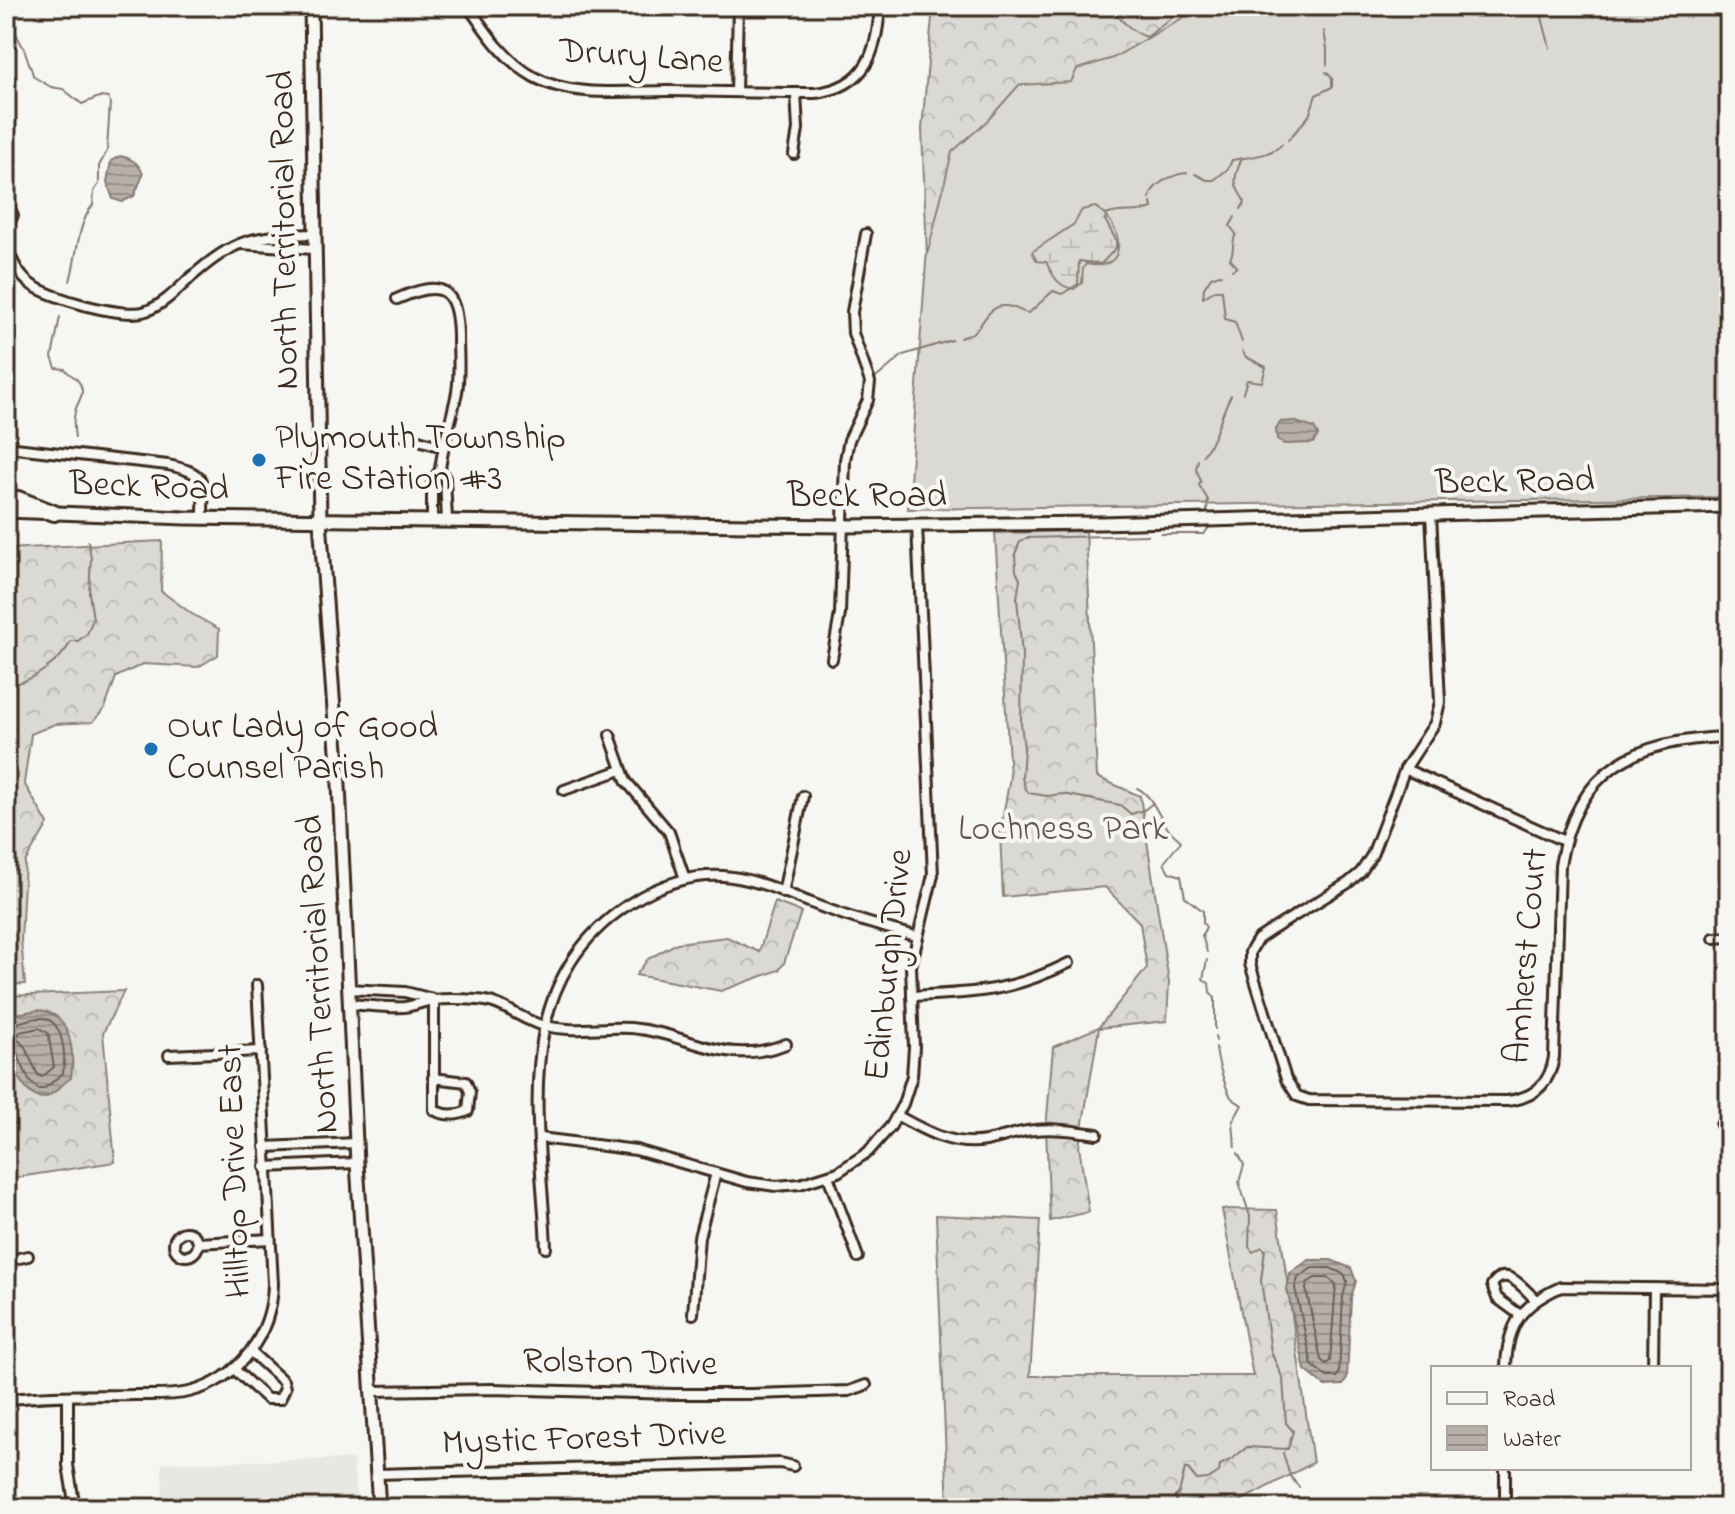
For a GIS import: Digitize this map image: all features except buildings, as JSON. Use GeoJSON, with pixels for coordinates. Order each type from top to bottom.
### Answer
{"type":"FeatureCollection","features":[{"type":"Feature","properties":{"kind":"highway"},"geometry":{"type":"LineString","coordinates":[[6,498],[18,499],[54,513]]}},
{"type":"Feature","properties":{"kind":"main road","name":"North Territorial Road"},"geometry":{"type":"LineString","coordinates":[[311,6],[320,520],[338,764],[357,1163],[379,1508]]}},
{"type":"Feature","properties":{"kind":"main road","name":"Beck Road"},"geometry":{"type":"LineString","coordinates":[[6,511],[203,518],[843,526],[1140,522],[1729,506]]}},
{"type":"Feature","properties":{"kind":"street","name":"Drury Lane"},"geometry":{"type":"LineString","coordinates":[[468,6],[507,57],[526,72],[550,84],[604,90],[796,93],[825,92],[855,77],[876,46],[880,6]]}},
{"type":"Feature","properties":{"kind":"street"},"geometry":{"type":"LineString","coordinates":[[736,92],[738,6]]}},
{"type":"Feature","properties":{"kind":"street"},"geometry":{"type":"LineString","coordinates":[[794,154],[798,129],[796,93]]}},
{"type":"Feature","properties":{"kind":"street"},"geometry":{"type":"LineString","coordinates":[[6,203],[13,215],[6,230]]}},
{"type":"Feature","properties":{"kind":"street"},"geometry":{"type":"LineString","coordinates":[[6,240],[22,275],[36,287],[129,315],[157,305],[211,260],[237,243],[263,236],[313,234]]}},
{"type":"Feature","properties":{"kind":"street"},"geometry":{"type":"LineString","coordinates":[[832,659],[840,614],[845,460],[849,440],[868,400],[870,382],[853,333],[852,312],[866,234]]}},
{"type":"Feature","properties":{"kind":"street"},"geometry":{"type":"LineString","coordinates":[[237,243],[313,249]]}},
{"type":"Feature","properties":{"kind":"street"},"geometry":{"type":"LineString","coordinates":[[397,299],[422,288],[438,290],[449,295],[457,310],[458,381],[440,470],[432,481],[432,520]]}},
{"type":"Feature","properties":{"kind":"street"},"geometry":{"type":"LineString","coordinates":[[401,435],[443,447]]}},
{"type":"Feature","properties":{"kind":"street"},"geometry":{"type":"LineString","coordinates":[[6,447],[168,465],[193,471],[203,484],[203,518]]}},
{"type":"Feature","properties":{"kind":"street"},"geometry":{"type":"LineString","coordinates":[[440,470],[445,478],[447,520]]}},
{"type":"Feature","properties":{"kind":"street","name":"Amherst Court"},"geometry":{"type":"LineString","coordinates":[[1431,513],[1440,708],[1435,723],[1405,769],[1372,855],[1361,872],[1266,934],[1253,945],[1250,952],[1250,964],[1286,1079],[1302,1098],[1507,1101],[1540,1090],[1550,1074],[1554,1057],[1558,888],[1564,841],[1587,793],[1597,781],[1630,756],[1681,739],[1729,737]]}},
{"type":"Feature","properties":{"kind":"street","name":"Edinburgh Drive"},"geometry":{"type":"LineString","coordinates":[[540,1138],[636,1150],[747,1182],[776,1186],[800,1184],[828,1176],[868,1152],[898,1116],[909,1090],[914,1065],[911,966],[933,875],[917,525]]}},
{"type":"Feature","properties":{"kind":"street"},"geometry":{"type":"LineString","coordinates":[[610,735],[621,770],[634,793],[669,832],[685,879]]}},
{"type":"Feature","properties":{"kind":"street"},"geometry":{"type":"LineString","coordinates":[[1405,769],[1564,841]]}},
{"type":"Feature","properties":{"kind":"street"},"geometry":{"type":"LineString","coordinates":[[564,790],[621,770]]}},
{"type":"Feature","properties":{"kind":"street"},"geometry":{"type":"LineString","coordinates":[[783,893],[803,796]]}},
{"type":"Feature","properties":{"kind":"street"},"geometry":{"type":"LineString","coordinates":[[546,1248],[537,1071],[543,1026],[562,978],[594,933],[635,899],[658,888],[685,879],[731,877],[855,920],[916,936]]}},
{"type":"Feature","properties":{"kind":"street"},"geometry":{"type":"LineString","coordinates":[[1714,938],[1729,937]]}},
{"type":"Feature","properties":{"kind":"street"},"geometry":{"type":"LineString","coordinates":[[912,996],[996,990],[1033,980],[1069,963]]}},
{"type":"Feature","properties":{"kind":"street","name":"Hilltop Drive East"},"geometry":{"type":"LineString","coordinates":[[6,1400],[187,1393],[211,1384],[234,1369],[251,1352],[264,1329],[271,1304],[257,985]]}},
{"type":"Feature","properties":{"kind":"street"},"geometry":{"type":"LineString","coordinates":[[348,989],[405,992],[434,1000],[493,1002],[543,1026],[582,1031],[634,1029],[713,1050],[767,1052],[786,1044]]}},
{"type":"Feature","properties":{"kind":"street"},"geometry":{"type":"LineString","coordinates":[[349,1004],[405,1007],[434,1000]]}},
{"type":"Feature","properties":{"kind":"street"},"geometry":{"type":"LineString","coordinates":[[433,1078],[466,1082],[470,1092],[468,1111],[443,1115],[434,1110],[433,1078],[434,1000]]}},
{"type":"Feature","properties":{"kind":"street"},"geometry":{"type":"LineString","coordinates":[[169,1055],[261,1051]]}},
{"type":"Feature","properties":{"kind":"street"},"geometry":{"type":"LineString","coordinates":[[898,1116],[935,1135],[963,1142],[986,1141],[1020,1132],[1049,1129],[1097,1134]]}},
{"type":"Feature","properties":{"kind":"street"},"geometry":{"type":"LineString","coordinates":[[265,1147],[356,1143]]}},
{"type":"Feature","properties":{"kind":"street"},"geometry":{"type":"LineString","coordinates":[[265,1167],[357,1163]]}},
{"type":"Feature","properties":{"kind":"street"},"geometry":{"type":"LineString","coordinates":[[693,1314],[699,1237],[716,1173]]}},
{"type":"Feature","properties":{"kind":"street"},"geometry":{"type":"LineString","coordinates":[[828,1176],[858,1257]]}},
{"type":"Feature","properties":{"kind":"street"},"geometry":{"type":"LineString","coordinates":[[198,1243],[270,1239]]}},
{"type":"Feature","properties":{"kind":"street"},"geometry":{"type":"LineString","coordinates":[[6,1261],[28,1256]]}},
{"type":"Feature","properties":{"kind":"street"},"geometry":{"type":"LineString","coordinates":[[1520,1315],[1497,1298],[1492,1285],[1496,1278],[1504,1275],[1512,1278],[1536,1300]]}},
{"type":"Feature","properties":{"kind":"street"},"geometry":{"type":"LineString","coordinates":[[1506,1366],[1508,1342],[1520,1315],[1536,1300],[1561,1287],[1729,1289]]}},
{"type":"Feature","properties":{"kind":"street"},"geometry":{"type":"LineString","coordinates":[[1653,1366],[1654,1288]]}},
{"type":"Feature","properties":{"kind":"street","name":"Hilltop Drive East"},"geometry":{"type":"LineString","coordinates":[[234,1369],[267,1399],[273,1400],[284,1394],[283,1381],[251,1352]]}},
{"type":"Feature","properties":{"kind":"street","name":"Rolston Drive"},"geometry":{"type":"LineString","coordinates":[[372,1391],[492,1389],[752,1394],[849,1391],[866,1385]]}},
{"type":"Feature","properties":{"kind":"street"},"geometry":{"type":"LineString","coordinates":[[68,1397],[68,1465],[75,1508]]}},
{"type":"Feature","properties":{"kind":"street","name":"Mystic Forest Drive"},"geometry":{"type":"LineString","coordinates":[[377,1474],[780,1463],[793,1466]]}},
{"type":"Feature","properties":{"kind":"street"},"geometry":{"type":"LineString","coordinates":[[1505,1470],[1505,1508]]}},
{"type":"Feature","properties":{"kind":"shaded area"},"geometry":{"type":"Polygon","coordinates":[[[353,1459],[357,1508],[163,1508],[162,1463],[353,1459]]]}},
{"type":"Feature","properties":{"kind":"green space"},"geometry":{"type":"Polygon","coordinates":[[[933,6],[1203,6],[1113,58],[1077,69],[1071,82],[1019,85],[988,120],[952,152],[927,256],[922,129],[933,6]]]}},
{"type":"Feature","properties":{"kind":"green space"},"geometry":{"type":"Polygon","coordinates":[[[1186,6],[1729,6],[1729,497],[908,509],[942,44],[1186,6]]]}},
{"type":"Feature","properties":{"kind":"green space"},"geometry":{"type":"Polygon","coordinates":[[[1095,207],[1105,214],[1117,234],[1116,254],[1111,261],[1101,265],[1086,264],[1082,283],[1074,289],[1068,288],[1057,280],[1046,262],[1037,261],[1032,252],[1074,224],[1082,210],[1095,207]]]}},
{"type":"Feature","properties":{"kind":"green space","name":"Lochness Park"},"geometry":{"type":"Polygon","coordinates":[[[1086,531],[1097,777],[1140,796],[1169,982],[1167,1021],[1099,1028],[1079,1146],[1089,1212],[1050,1221],[1046,1129],[1053,1047],[1099,1027],[1147,968],[1140,923],[1105,887],[1003,897],[1000,833],[1010,777],[995,533],[1086,531]]]}},
{"type":"Feature","properties":{"kind":"green space"},"geometry":{"type":"Polygon","coordinates":[[[162,541],[161,591],[219,629],[218,655],[198,667],[143,664],[116,677],[105,708],[93,722],[55,724],[31,734],[24,783],[48,824],[25,862],[21,940],[25,984],[6,985],[6,549],[162,541]]]}},
{"type":"Feature","properties":{"kind":"green space"},"geometry":{"type":"Polygon","coordinates":[[[775,902],[801,912],[779,970],[721,991],[636,975],[648,959],[677,943],[727,937],[759,952],[775,902]]]}},
{"type":"Feature","properties":{"kind":"green space"},"geometry":{"type":"Polygon","coordinates":[[[124,991],[103,1033],[115,1162],[6,1179],[6,996],[124,991]]]}},
{"type":"Feature","properties":{"kind":"green space"},"geometry":{"type":"Polygon","coordinates":[[[1222,1209],[1277,1210],[1313,1463],[1227,1508],[948,1508],[936,1215],[1040,1220],[1030,1376],[1253,1376],[1222,1209]]]}},
{"type":"Feature","properties":{"kind":"water"},"geometry":{"type":"Polygon","coordinates":[[[120,156],[134,162],[143,175],[134,196],[122,202],[113,199],[107,182],[111,161],[120,156]]]}},
{"type":"Feature","properties":{"kind":"water"},"geometry":{"type":"Polygon","coordinates":[[[1293,421],[1314,428],[1318,435],[1313,443],[1284,444],[1277,439],[1276,429],[1280,422],[1293,421]]]}},
{"type":"Feature","properties":{"kind":"water"},"geometry":{"type":"Polygon","coordinates":[[[38,1010],[58,1018],[71,1046],[71,1078],[46,1097],[32,1094],[26,1088],[6,1047],[6,1022],[16,1014],[38,1010]]]}},
{"type":"Feature","properties":{"kind":"water"},"geometry":{"type":"Polygon","coordinates":[[[1309,1260],[1331,1260],[1351,1268],[1356,1281],[1351,1298],[1347,1378],[1343,1385],[1325,1386],[1305,1370],[1287,1289],[1290,1273],[1309,1260]]]}},
{"type":"Feature","properties":{"kind":"waterway"},"geometry":{"type":"LineString","coordinates":[[1109,6],[1121,20],[1147,37],[1187,6]]}},
{"type":"Feature","properties":{"kind":"waterway"},"geometry":{"type":"LineString","coordinates":[[1539,6],[1550,48]]}},
{"type":"Feature","properties":{"kind":"waterway"},"geometry":{"type":"LineString","coordinates":[[6,13],[14,16],[13,28],[34,77],[51,87],[63,89],[82,104],[99,97],[108,98],[110,102],[107,151],[99,166],[99,184],[81,231],[70,281]]}},
{"type":"Feature","properties":{"kind":"waterway"},"geometry":{"type":"LineString","coordinates":[[1324,31],[1327,65]]}},
{"type":"Feature","properties":{"kind":"waterway"},"geometry":{"type":"LineString","coordinates":[[1288,140],[1309,116],[1316,95],[1332,87],[1332,78],[1326,72]]}},
{"type":"Feature","properties":{"kind":"waterway"},"geometry":{"type":"LineString","coordinates":[[1195,174],[1214,180],[1228,169],[1232,160],[1265,154],[1282,144]]}},
{"type":"Feature","properties":{"kind":"waterway"},"geometry":{"type":"LineString","coordinates":[[1241,160],[1236,182],[1245,202],[1241,209]]}},
{"type":"Feature","properties":{"kind":"waterway"},"geometry":{"type":"LineString","coordinates":[[1150,198],[1154,188],[1164,181],[1187,173]]}},
{"type":"Feature","properties":{"kind":"waterway"},"geometry":{"type":"LineString","coordinates":[[960,338],[975,331],[995,308],[1009,306],[1029,313],[1053,291],[1062,294],[1078,284],[1079,261],[1101,264],[1116,248],[1116,240],[1105,220],[1106,215],[1146,210],[1152,208],[1151,203]]}},
{"type":"Feature","properties":{"kind":"waterway"},"geometry":{"type":"LineString","coordinates":[[1232,270],[1237,267],[1230,259],[1236,234],[1230,226],[1235,217]]}},
{"type":"Feature","properties":{"kind":"waterway"},"geometry":{"type":"LineString","coordinates":[[1221,275],[1211,277],[1204,288],[1203,298],[1215,290],[1222,290],[1225,319],[1235,322],[1242,342]]}},
{"type":"Feature","properties":{"kind":"waterway"},"geometry":{"type":"LineString","coordinates":[[60,317],[52,357],[56,368],[65,369],[81,387],[82,394],[74,415],[75,438]]}},
{"type":"Feature","properties":{"kind":"waterway"},"geometry":{"type":"LineString","coordinates":[[877,377],[903,355],[952,340]]}},
{"type":"Feature","properties":{"kind":"waterway"},"geometry":{"type":"LineString","coordinates":[[1242,351],[1246,357],[1266,367],[1262,382],[1247,380],[1243,393]]}},
{"type":"Feature","properties":{"kind":"waterway"},"geometry":{"type":"LineString","coordinates":[[1203,455],[1231,395]]}},
{"type":"Feature","properties":{"kind":"waterway"},"geometry":{"type":"LineString","coordinates":[[1198,460],[1196,469],[1201,481],[1199,485],[1208,500],[1207,511]]}},
{"type":"Feature","properties":{"kind":"waterway"},"geometry":{"type":"LineString","coordinates":[[1161,534],[1204,534],[1208,529]]}},
{"type":"Feature","properties":{"kind":"waterway"},"geometry":{"type":"LineString","coordinates":[[1148,535],[1026,538],[1020,542],[1015,554],[1020,579],[1017,598],[1022,655],[1022,778],[1025,788],[1029,793],[1047,796],[1063,794],[1120,805],[1131,814],[1153,803]]}},
{"type":"Feature","properties":{"kind":"waterway"},"geometry":{"type":"LineString","coordinates":[[6,685],[24,681],[43,670],[60,657],[71,641],[78,641],[87,634],[93,619],[88,541]]}},
{"type":"Feature","properties":{"kind":"waterway"},"geometry":{"type":"LineString","coordinates":[[1137,788],[1147,795],[1168,828],[1181,841],[1164,863],[1169,872],[1181,876],[1185,897],[1203,911],[1206,927],[1202,935],[1207,952]]}},
{"type":"Feature","properties":{"kind":"waterway"},"geometry":{"type":"LineString","coordinates":[[1207,960],[1203,979],[1209,983],[1210,992],[1215,998],[1215,1029]]}},
{"type":"Feature","properties":{"kind":"waterway"},"geometry":{"type":"LineString","coordinates":[[1215,1036],[1216,1041]]}},
{"type":"Feature","properties":{"kind":"waterway"},"geometry":{"type":"LineString","coordinates":[[1216,1047],[1229,1093],[1233,1100],[1242,1105],[1233,1121],[1235,1147]]}},
{"type":"Feature","properties":{"kind":"waterway"},"geometry":{"type":"LineString","coordinates":[[1179,1508],[1175,1497],[1179,1493],[1185,1469],[1197,1480],[1208,1479],[1219,1472],[1220,1465],[1247,1447],[1288,1449],[1293,1431],[1286,1423],[1283,1379],[1271,1352],[1261,1280],[1265,1250],[1262,1247],[1253,1252],[1249,1247],[1250,1216],[1239,1182],[1244,1165],[1238,1153]]}},
{"type":"Feature","properties":{"kind":"waterway"},"geometry":{"type":"LineString","coordinates":[[1283,1453],[1290,1476],[1299,1487]]}},
{"type":"Feature","properties":{"kind":"place","name":"Plymouth Township Fire Station #3"},"geometry":{"type":"Point","coordinates":[259,460]}},
{"type":"Feature","properties":{"kind":"place","name":"Our Lady of Good Counsel Parish"},"geometry":{"type":"Point","coordinates":[151,749]}}]}
